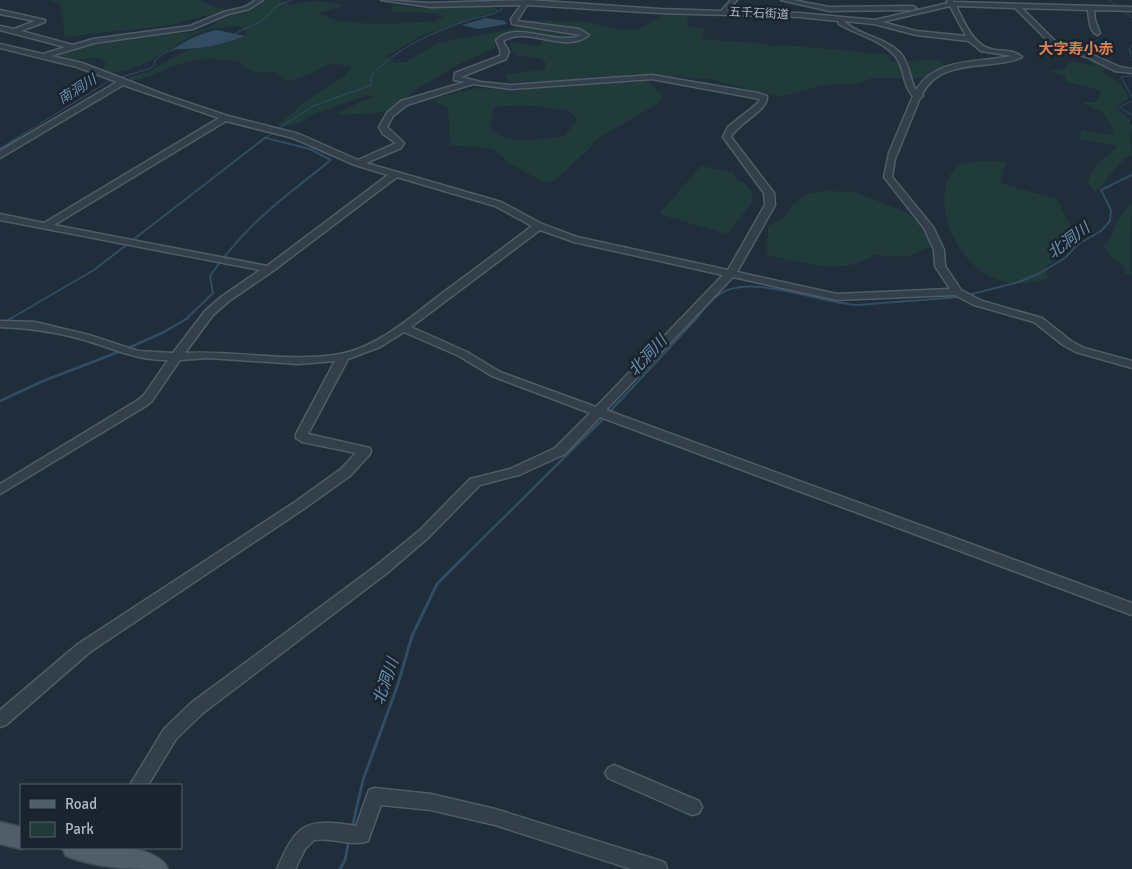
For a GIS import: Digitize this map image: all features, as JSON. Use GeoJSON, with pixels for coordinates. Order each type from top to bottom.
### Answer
{"type":"FeatureCollection","features":[{"type":"Feature","properties":{"kind":"main road"},"geometry":{"type":"LineString","coordinates":[[0,833],[20,838]]}},
{"type":"Feature","properties":{"kind":"main road"},"geometry":{"type":"LineString","coordinates":[[90,849],[146,863],[156,869]]}},
{"type":"Feature","properties":{"kind":"street"},"geometry":{"type":"LineString","coordinates":[[41,57],[93,41],[191,28],[226,13],[247,8],[260,0]]}},
{"type":"Feature","properties":{"kind":"street","name":"五千石街道"},"geometry":{"type":"LineString","coordinates":[[384,0],[422,5],[526,1],[659,11],[724,11],[875,22],[951,2],[1017,6],[1033,3],[1132,9]]}},
{"type":"Feature","properties":{"kind":"street"},"geometry":{"type":"LineString","coordinates":[[724,11],[734,0]]}},
{"type":"Feature","properties":{"kind":"street"},"geometry":{"type":"LineString","coordinates":[[784,0],[829,9],[871,7],[923,9]]}},
{"type":"Feature","properties":{"kind":"street"},"geometry":{"type":"LineString","coordinates":[[867,0],[871,7]]}},
{"type":"Feature","properties":{"kind":"street"},"geometry":{"type":"LineString","coordinates":[[1113,0],[1119,8]]}},
{"type":"Feature","properties":{"kind":"street"},"geometry":{"type":"LineString","coordinates":[[140,784],[170,734],[196,708],[382,569],[424,534],[475,482],[514,472],[560,451],[731,273],[770,205],[769,192],[727,137],[731,129],[762,110],[764,98],[753,93],[664,78],[640,77],[511,87],[471,83],[457,78],[458,75],[503,58],[505,52],[499,40],[502,37],[515,35],[568,40],[582,38],[586,35],[575,31],[514,23],[514,19],[526,1]]}},
{"type":"Feature","properties":{"kind":"street"},"geometry":{"type":"LineString","coordinates":[[951,2],[970,39],[977,46],[987,51],[1014,54],[1018,57],[945,70],[928,79],[918,96],[888,169],[888,176],[928,227],[939,250],[940,266],[957,292],[978,303],[1038,320],[1067,343],[1080,350],[1132,365]]}},
{"type":"Feature","properties":{"kind":"street"},"geometry":{"type":"LineString","coordinates":[[1017,6],[1058,48],[1095,57],[1118,69],[1132,71]]}},
{"type":"Feature","properties":{"kind":"street"},"geometry":{"type":"LineString","coordinates":[[1091,7],[1092,20],[1097,33]]}},
{"type":"Feature","properties":{"kind":"street"},"geometry":{"type":"LineString","coordinates":[[0,12],[43,21],[14,31]]}},
{"type":"Feature","properties":{"kind":"street"},"geometry":{"type":"LineString","coordinates":[[840,20],[854,32],[874,38],[899,58],[903,62],[911,91],[918,96]]}},
{"type":"Feature","properties":{"kind":"street"},"geometry":{"type":"LineString","coordinates":[[875,22],[879,25],[916,33],[970,39]]}},
{"type":"Feature","properties":{"kind":"street"},"geometry":{"type":"LineString","coordinates":[[0,28],[72,47]]}},
{"type":"Feature","properties":{"kind":"street"},"geometry":{"type":"LineString","coordinates":[[0,46],[79,65],[164,98],[225,118],[296,136],[358,163],[498,204],[539,226],[574,239],[731,273],[849,302],[957,292]]}},
{"type":"Feature","properties":{"kind":"street"},"geometry":{"type":"LineString","coordinates":[[0,154],[124,82]]}},
{"type":"Feature","properties":{"kind":"street"},"geometry":{"type":"LineString","coordinates":[[358,163],[398,146],[400,143],[398,139],[385,131],[383,127],[399,106],[471,83]]}},
{"type":"Feature","properties":{"kind":"street"},"geometry":{"type":"LineString","coordinates":[[47,225],[225,118]]}},
{"type":"Feature","properties":{"kind":"street"},"geometry":{"type":"LineString","coordinates":[[0,490],[142,404],[209,313],[225,299],[269,269],[395,174]]}},
{"type":"Feature","properties":{"kind":"street"},"geometry":{"type":"LineString","coordinates":[[0,217],[269,269]]}},
{"type":"Feature","properties":{"kind":"street"},"geometry":{"type":"LineString","coordinates":[[0,324],[35,325],[85,337],[137,354],[178,357],[208,355],[298,361],[343,356],[376,345],[403,328],[539,226]]}},
{"type":"Feature","properties":{"kind":"street"},"geometry":{"type":"LineString","coordinates":[[403,328],[462,354],[496,374],[599,410],[1132,610]]}},
{"type":"Feature","properties":{"kind":"street"},"geometry":{"type":"LineString","coordinates":[[0,720],[84,648],[300,505],[355,463],[365,451],[302,438],[302,434],[343,356]]}},
{"type":"Feature","properties":{"kind":"street"},"geometry":{"type":"LineString","coordinates":[[614,773],[693,807]]}},
{"type":"Feature","properties":{"kind":"street"},"geometry":{"type":"LineString","coordinates":[[286,869],[300,841],[310,833],[337,831],[362,834],[375,796],[431,802],[495,817],[658,869]]}},
{"type":"Feature","properties":{"kind":"green space"},"geometry":{"type":"Polygon","coordinates":[[[48,0],[199,0],[217,8],[243,11],[262,0],[280,0],[291,5],[304,2],[324,2],[343,6],[318,13],[343,21],[376,24],[436,21],[443,17],[436,13],[392,12],[390,8],[395,5],[418,8],[481,5],[500,10],[421,36],[387,56],[394,63],[406,62],[438,43],[511,29],[528,20],[581,21],[620,30],[639,29],[664,14],[688,14],[687,26],[705,29],[701,39],[768,44],[767,47],[786,45],[884,54],[891,55],[890,61],[940,60],[946,66],[923,78],[872,78],[858,84],[824,85],[780,97],[709,79],[629,74],[630,80],[647,80],[662,96],[659,103],[595,140],[589,149],[553,182],[542,181],[510,164],[493,149],[451,145],[447,108],[431,99],[478,88],[504,90],[569,87],[561,81],[510,82],[506,78],[506,74],[544,70],[546,63],[539,58],[516,55],[511,49],[510,42],[540,46],[541,40],[513,34],[496,37],[495,48],[459,64],[417,89],[388,112],[341,115],[337,113],[374,96],[368,95],[312,115],[297,124],[277,127],[304,102],[345,76],[352,67],[331,63],[309,75],[287,82],[276,72],[260,73],[251,71],[243,66],[240,61],[201,59],[179,64],[138,80],[129,81],[130,77],[148,72],[187,50],[230,42],[248,34],[240,26],[207,31],[188,38],[137,67],[115,72],[103,72],[106,62],[96,57],[75,60],[56,55],[93,44],[170,33],[189,33],[210,27],[222,18],[211,14],[172,25],[65,37],[60,4],[48,0]],[[523,105],[494,107],[489,126],[496,133],[513,139],[534,140],[563,137],[578,120],[567,110],[523,105]]]}},
{"type":"Feature","properties":{"kind":"green space"},"geometry":{"type":"Polygon","coordinates":[[[1070,52],[1078,53],[1107,66],[1109,69],[1101,72],[1119,82],[1130,97],[1116,107],[1130,120],[1132,155],[1124,159],[1095,192],[1087,183],[1095,166],[1118,146],[1080,139],[1081,130],[1113,135],[1114,130],[1103,113],[1081,102],[1096,102],[1101,91],[1065,81],[1066,77],[1048,71],[1065,69],[1070,61],[1095,66],[1087,59],[1069,55],[1070,52]]]}},
{"type":"Feature","properties":{"kind":"green space"},"geometry":{"type":"Polygon","coordinates":[[[969,162],[1006,162],[1000,183],[1057,199],[1072,229],[1062,256],[1046,266],[1048,279],[1016,283],[992,277],[979,270],[968,259],[952,234],[947,220],[945,205],[949,176],[959,165],[969,162]]]}},
{"type":"Feature","properties":{"kind":"green space"},"geometry":{"type":"Polygon","coordinates":[[[701,166],[733,172],[738,181],[743,182],[752,191],[753,201],[727,234],[659,214],[701,166]]]}},
{"type":"Feature","properties":{"kind":"green space"},"geometry":{"type":"Polygon","coordinates":[[[827,191],[855,192],[906,212],[921,226],[932,246],[907,257],[873,255],[861,262],[835,267],[807,264],[767,255],[768,226],[783,219],[794,204],[808,193],[827,191]]]}},
{"type":"Feature","properties":{"kind":"green space"},"geometry":{"type":"Polygon","coordinates":[[[1132,203],[1130,265],[1132,275],[1125,274],[1123,266],[1110,256],[1103,246],[1108,242],[1121,214],[1132,203]]]}},
{"type":"Feature","properties":{"kind":"water"},"geometry":{"type":"Polygon","coordinates":[[[486,18],[505,21],[507,24],[478,29],[462,25],[486,18]]]}},
{"type":"Feature","properties":{"kind":"water"},"geometry":{"type":"Polygon","coordinates":[[[217,30],[245,36],[209,46],[172,49],[200,35],[217,30]]]}},
{"type":"Feature","properties":{"kind":"waterway"},"geometry":{"type":"LineString","coordinates":[[234,34],[262,21],[278,5],[292,0]]}},
{"type":"Feature","properties":{"kind":"waterway"},"geometry":{"type":"LineString","coordinates":[[265,138],[313,106],[371,85],[371,76],[381,66],[416,42],[455,25],[499,11],[502,9],[495,0]]}},
{"type":"Feature","properties":{"kind":"waterway","name":"北洞川"},"geometry":{"type":"LineString","coordinates":[[1109,0],[1132,18]]}},
{"type":"Feature","properties":{"kind":"waterway","name":"北洞川"},"geometry":{"type":"LineString","coordinates":[[1132,45],[1129,49],[1132,57]]}},
{"type":"Feature","properties":{"kind":"waterway","name":"南洞川"},"geometry":{"type":"LineString","coordinates":[[17,138],[109,81],[151,68],[155,64],[154,61],[166,52],[176,49]]}},
{"type":"Feature","properties":{"kind":"waterway","name":"北洞川"},"geometry":{"type":"LineString","coordinates":[[1132,76],[1121,77],[1132,97]]}},
{"type":"Feature","properties":{"kind":"waterway","name":"北洞川"},"geometry":{"type":"LineString","coordinates":[[1132,101],[1119,107],[1132,115]]}},
{"type":"Feature","properties":{"kind":"waterway","name":"北洞川"},"geometry":{"type":"LineString","coordinates":[[1132,125],[1132,130]]}},
{"type":"Feature","properties":{"kind":"waterway","name":"南洞川"},"geometry":{"type":"LineString","coordinates":[[0,149],[19,137]]}},
{"type":"Feature","properties":{"kind":"waterway"},"geometry":{"type":"LineString","coordinates":[[10,319],[94,270],[266,137]]}},
{"type":"Feature","properties":{"kind":"waterway"},"geometry":{"type":"LineString","coordinates":[[186,319],[213,293],[210,276],[237,242],[266,213],[331,160],[310,149],[266,138]]}},
{"type":"Feature","properties":{"kind":"waterway","name":"北洞川"},"geometry":{"type":"LineString","coordinates":[[968,295],[1019,282],[1040,273],[1065,258],[1077,245],[1101,231],[1110,221],[1111,210],[1101,190],[1132,175]]}},
{"type":"Feature","properties":{"kind":"waterway","name":"北洞川"},"geometry":{"type":"LineString","coordinates":[[696,319],[717,296],[733,288],[767,288],[857,305],[960,297]]}},
{"type":"Feature","properties":{"kind":"waterway"},"geometry":{"type":"LineString","coordinates":[[0,325],[12,318]]}},
{"type":"Feature","properties":{"kind":"waterway"},"geometry":{"type":"LineString","coordinates":[[126,349],[162,333],[188,318]]}},
{"type":"Feature","properties":{"kind":"waterway","name":"北洞川"},"geometry":{"type":"LineString","coordinates":[[464,557],[602,420],[697,318]]}},
{"type":"Feature","properties":{"kind":"waterway"},"geometry":{"type":"LineString","coordinates":[[0,401],[43,381],[121,351]]}},
{"type":"Feature","properties":{"kind":"waterway","name":"北洞川"},"geometry":{"type":"LineString","coordinates":[[352,828],[363,780],[398,684],[412,636],[437,584],[464,557]]}},
{"type":"Feature","properties":{"kind":"waterway","name":"北洞川"},"geometry":{"type":"LineString","coordinates":[[340,869],[345,860],[349,840]]}},
{"type":"Feature","properties":{"kind":"district","name":"大字寿小赤"},"geometry":{"type":"Point","coordinates":[1076,49]}}]}
